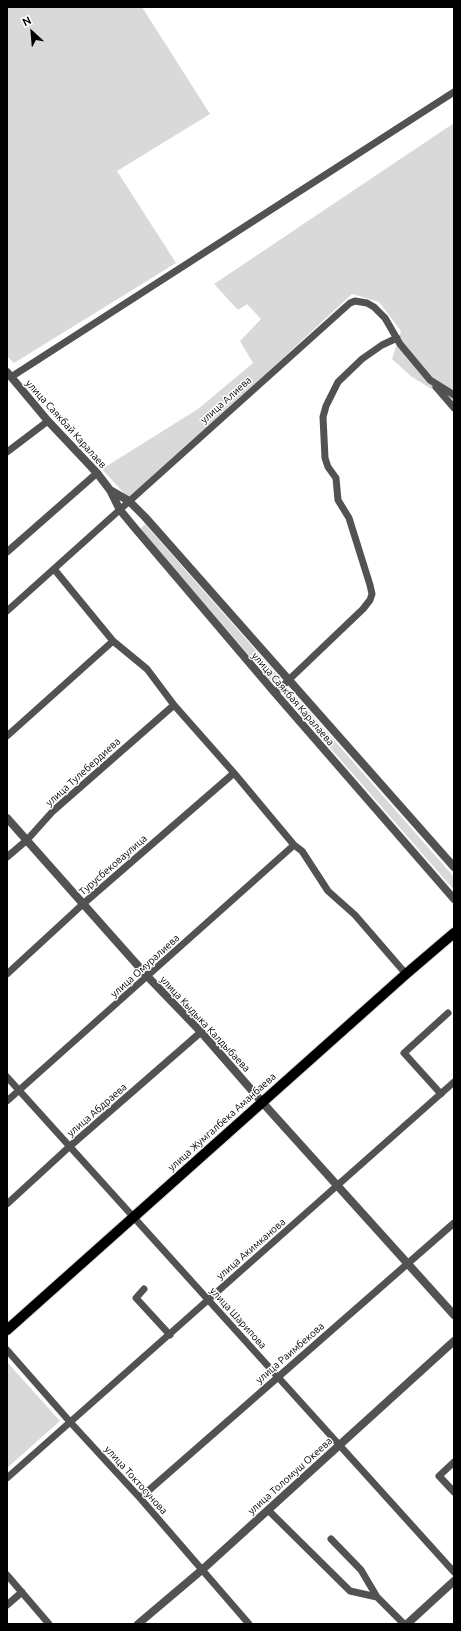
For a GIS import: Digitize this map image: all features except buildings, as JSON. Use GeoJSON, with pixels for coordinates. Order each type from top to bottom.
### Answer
{"type":"FeatureCollection","features":[{"type":"Feature","properties":{"kind":"main road","name":"улица Жумгалбека Аманбаева"},"geometry":{"type":"LineString","coordinates":[[7,1330],[406,974],[454,933]]}},
{"type":"Feature","properties":{"kind":"street"},"geometry":{"type":"LineString","coordinates":[[9,375],[454,92]]}},
{"type":"Feature","properties":{"kind":"street","name":"улица Алиева"},"geometry":{"type":"LineString","coordinates":[[7,611],[350,303],[361,302],[372,305],[385,318],[397,338],[430,380],[454,395]]}},
{"type":"Feature","properties":{"kind":"street"},"geometry":{"type":"LineString","coordinates":[[275,693],[288,678],[363,609],[370,600],[372,594],[362,558],[349,518],[338,500],[336,478],[328,467],[325,458],[323,416],[326,406],[338,382],[362,359],[397,338]]}},
{"type":"Feature","properties":{"kind":"street","name":"улица Саякбай Каралаев"},"geometry":{"type":"LineString","coordinates":[[9,375],[48,421],[97,473],[110,490],[120,510]]}},
{"type":"Feature","properties":{"kind":"street"},"geometry":{"type":"LineString","coordinates":[[430,380],[454,408]]}},
{"type":"Feature","properties":{"kind":"street"},"geometry":{"type":"LineString","coordinates":[[7,452],[48,421]]}},
{"type":"Feature","properties":{"kind":"street"},"geometry":{"type":"LineString","coordinates":[[7,552],[97,473]]}},
{"type":"Feature","properties":{"kind":"street","name":"улица Саякбай Каралаев"},"geometry":{"type":"LineString","coordinates":[[110,490],[129,501]]}},
{"type":"Feature","properties":{"kind":"street","name":"улица Саякбая Каралаева"},"geometry":{"type":"LineString","coordinates":[[129,501],[150,522],[454,867]]}},
{"type":"Feature","properties":{"kind":"street","name":"улица Саякбая Каралаева"},"geometry":{"type":"LineString","coordinates":[[120,510],[275,693],[454,899]]}},
{"type":"Feature","properties":{"kind":"street"},"geometry":{"type":"LineString","coordinates":[[54,569],[113,641],[147,669],[174,705],[234,773],[294,845],[302,851],[328,891],[355,915],[406,974]]}},
{"type":"Feature","properties":{"kind":"street"},"geometry":{"type":"LineString","coordinates":[[7,736],[113,641]]}},
{"type":"Feature","properties":{"kind":"street","name":"улица Тулебердиева"},"geometry":{"type":"LineString","coordinates":[[7,857],[27,840],[54,811],[174,705]]}},
{"type":"Feature","properties":{"kind":"street","name":"Турусбековаулица"},"geometry":{"type":"LineString","coordinates":[[7,974],[83,904],[234,773]]}},
{"type":"Feature","properties":{"kind":"street","name":"улица Кыдыка Калдыбаева"},"geometry":{"type":"LineString","coordinates":[[7,818],[148,977],[201,1032],[454,1315]]}},
{"type":"Feature","properties":{"kind":"street","name":"улица Омуралиева"},"geometry":{"type":"LineString","coordinates":[[7,1101],[148,977],[294,845]]}},
{"type":"Feature","properties":{"kind":"street"},"geometry":{"type":"LineString","coordinates":[[440,1094],[404,1053],[448,1013]]}},
{"type":"Feature","properties":{"kind":"street","name":"улица Абдраева"},"geometry":{"type":"LineString","coordinates":[[7,1204],[69,1147],[201,1032]]}},
{"type":"Feature","properties":{"kind":"street","name":"улица Шарипова"},"geometry":{"type":"LineString","coordinates":[[7,1077],[454,1572]]}},
{"type":"Feature","properties":{"kind":"street","name":"улица Акимканова"},"geometry":{"type":"LineString","coordinates":[[7,1478],[71,1423],[454,1082]]}},
{"type":"Feature","properties":{"kind":"street","name":"улица Раимбекова"},"geometry":{"type":"LineString","coordinates":[[140,1498],[454,1223]]}},
{"type":"Feature","properties":{"kind":"street"},"geometry":{"type":"LineString","coordinates":[[144,1289],[136,1298],[170,1335]]}},
{"type":"Feature","properties":{"kind":"street","name":"улица Толомуш Океева"},"geometry":{"type":"LineString","coordinates":[[138,1624],[203,1569],[454,1341]]}},
{"type":"Feature","properties":{"kind":"street","name":"улица Токтосунова"},"geometry":{"type":"LineString","coordinates":[[7,1350],[203,1569],[249,1624]]}},
{"type":"Feature","properties":{"kind":"street"},"geometry":{"type":"LineString","coordinates":[[454,1462],[439,1476],[454,1492]]}},
{"type":"Feature","properties":{"kind":"street"},"geometry":{"type":"LineString","coordinates":[[268,1510],[350,1591],[376,1597]]}},
{"type":"Feature","properties":{"kind":"street"},"geometry":{"type":"LineString","coordinates":[[331,1538],[361,1570],[376,1597],[404,1624]]}},
{"type":"Feature","properties":{"kind":"street"},"geometry":{"type":"LineString","coordinates":[[7,1575],[50,1624]]}},
{"type":"Feature","properties":{"kind":"street"},"geometry":{"type":"LineString","coordinates":[[407,1624],[454,1581]]}},
{"type":"Feature","properties":{"kind":"street"},"geometry":{"type":"LineString","coordinates":[[7,1605],[22,1592]]}},
{"type":"Feature","properties":{"kind":"shaded area"},"geometry":{"type":"Polygon","coordinates":[[[7,7],[142,7],[210,114],[117,171],[176,263],[14,363],[7,356],[7,7]]]}},
{"type":"Feature","properties":{"kind":"shaded area"},"geometry":{"type":"Polygon","coordinates":[[[454,123],[454,406],[445,397],[412,377],[392,359],[401,331],[379,302],[352,294],[130,500],[102,469],[198,409],[253,363],[240,341],[261,319],[247,304],[238,310],[214,284],[454,123]]]}},
{"type":"Feature","properties":{"kind":"shaded area"},"geometry":{"type":"Polygon","coordinates":[[[145,524],[281,679],[280,684],[276,685],[272,682],[143,532],[141,528],[145,524]]]}},
{"type":"Feature","properties":{"kind":"shaded area"},"geometry":{"type":"Polygon","coordinates":[[[288,689],[454,877],[454,890],[285,696],[283,692],[288,689]]]}},
{"type":"Feature","properties":{"kind":"shaded area"},"geometry":{"type":"Polygon","coordinates":[[[7,1362],[60,1421],[7,1468],[7,1362]]]}}]}
